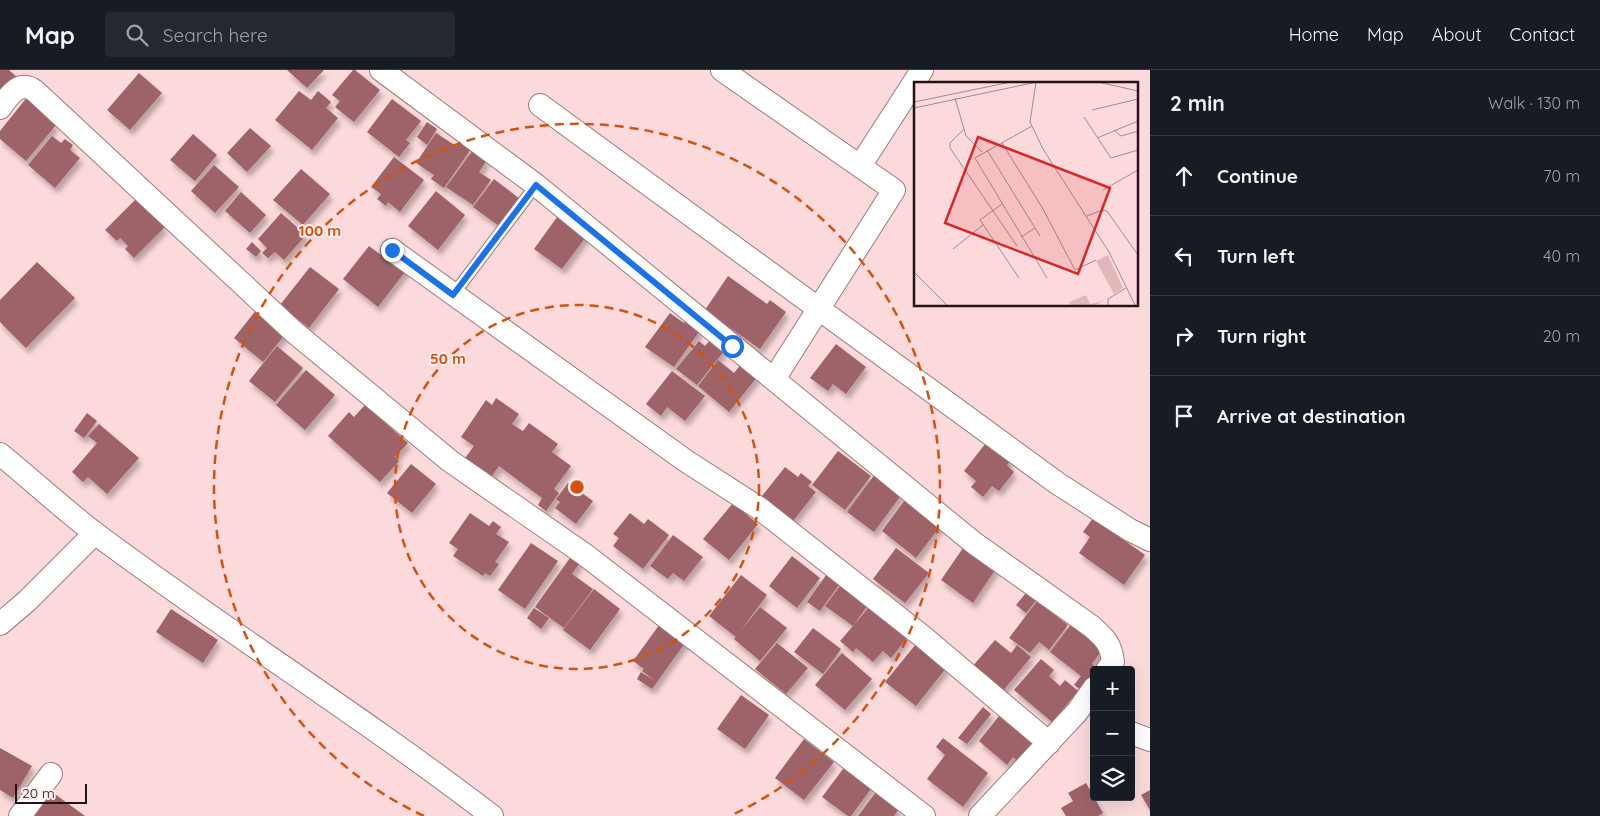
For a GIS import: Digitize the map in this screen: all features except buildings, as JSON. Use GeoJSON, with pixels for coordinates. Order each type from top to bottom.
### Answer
{"type":"FeatureCollection","features":[{"type":"Feature","properties":{"kind":"street"},"geometry":{"type":"LineString","coordinates":[[381,70],[536,185],[974,543],[1097,631],[1103,636],[1111,649],[1112,662],[1110,666]]}},
{"type":"Feature","properties":{"kind":"street"},"geometry":{"type":"LineString","coordinates":[[722,70],[894,190],[774,379]]}},
{"type":"Feature","properties":{"kind":"street"},"geometry":{"type":"LineString","coordinates":[[914,82],[922,70]]}},
{"type":"Feature","properties":{"kind":"street"},"geometry":{"type":"LineString","coordinates":[[860,166],[914,82]]}},
{"type":"Feature","properties":{"kind":"street"},"geometry":{"type":"LineString","coordinates":[[0,108],[16,88],[31,88],[294,332],[450,461],[584,554],[924,816]]}},
{"type":"Feature","properties":{"kind":"street"},"geometry":{"type":"LineString","coordinates":[[540,105],[1057,483],[1130,530],[1150,540]]}},
{"type":"Feature","properties":{"kind":"street"},"geometry":{"type":"LineString","coordinates":[[392,250],[686,461],[759,508],[922,636],[1049,743]]}},
{"type":"Feature","properties":{"kind":"street"},"geometry":{"type":"LineString","coordinates":[[0,454],[95,533],[492,816]]}},
{"type":"Feature","properties":{"kind":"street"},"geometry":{"type":"LineString","coordinates":[[0,624],[27,601],[95,533]]}},
{"type":"Feature","properties":{"kind":"street"},"geometry":{"type":"LineString","coordinates":[[980,816],[1049,743],[1085,716],[1090,700]]}},
{"type":"Feature","properties":{"kind":"street"},"geometry":{"type":"LineString","coordinates":[[1135,734],[1150,740]]}},
{"type":"Feature","properties":{"kind":"street"},"geometry":{"type":"LineString","coordinates":[[20,816],[51,774]]}},
{"type":"Feature","properties":{"kind":"lane"},"geometry":{"type":"LineString","coordinates":[[453,295],[536,185]]}},
{"type":"Feature","properties":{"kind":"route"},"geometry":{"type":"LineString","coordinates":[[392,250],[453,295],[536,185],[732,346]]}}]}
